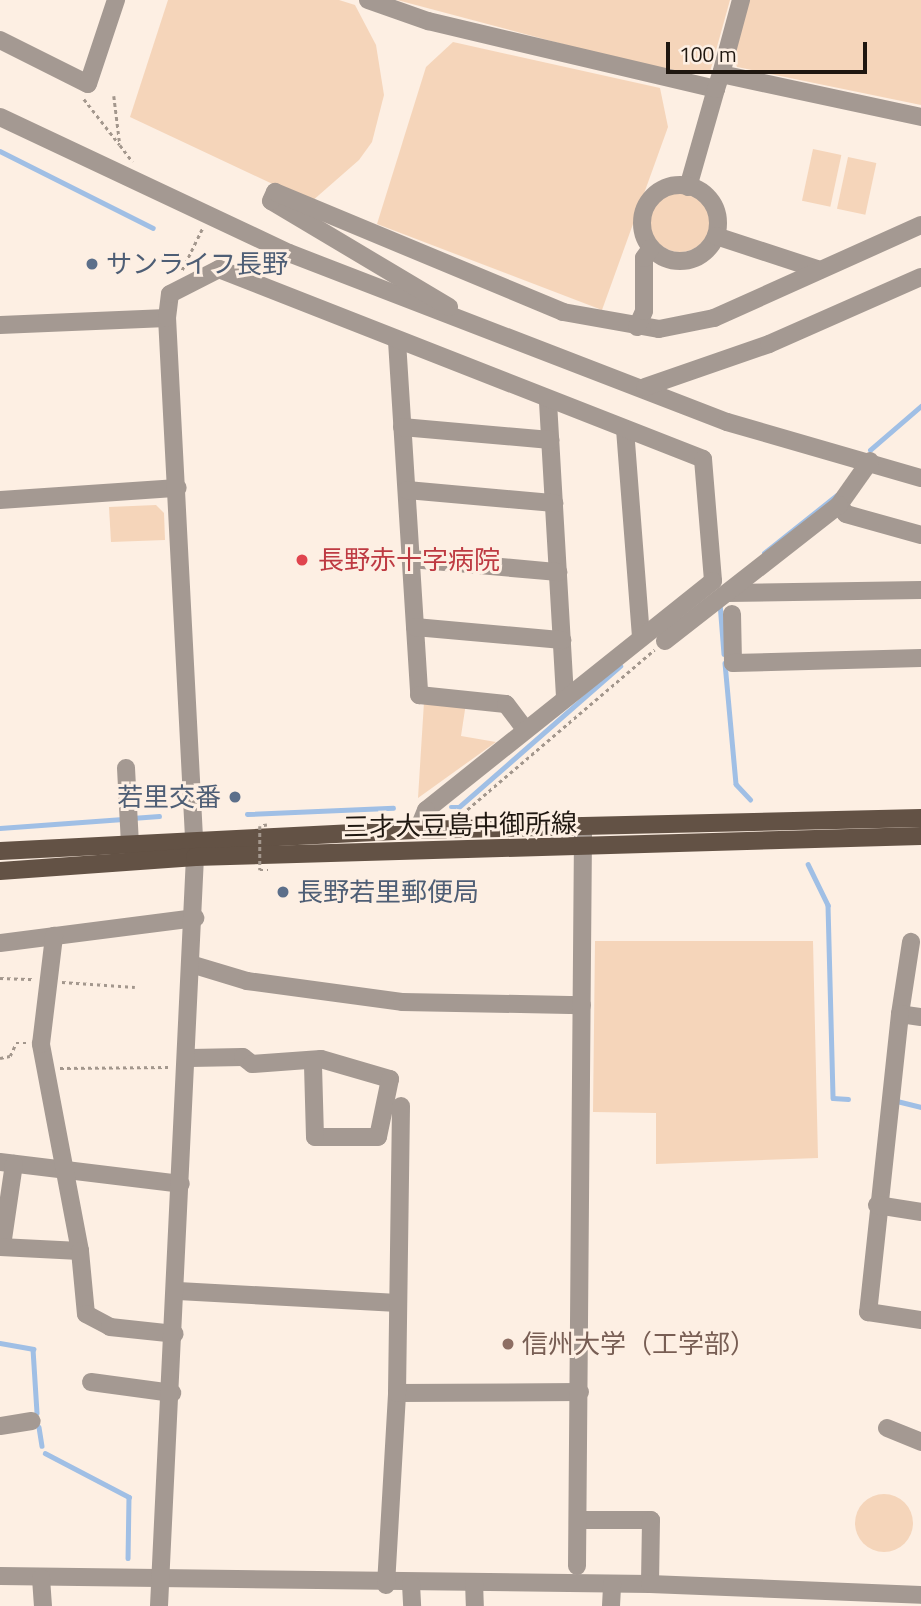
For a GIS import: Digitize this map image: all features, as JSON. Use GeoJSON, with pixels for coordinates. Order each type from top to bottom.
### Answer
{"type":"FeatureCollection","features":[{"type":"Feature","properties":{"kind":"main road","name":"三才大豆島中御所線"},"geometry":{"type":"LineString","coordinates":[[0,871],[195,848],[418,830],[583,829],[921,818]]}},
{"type":"Feature","properties":{"kind":"main road","name":"三才大豆島中御所線"},"geometry":{"type":"LineString","coordinates":[[0,850],[130,844],[195,848],[583,848],[921,836]]}},
{"type":"Feature","properties":{"kind":"street"},"geometry":{"type":"LineString","coordinates":[[0,40],[88,84],[116,0]]}},
{"type":"Feature","properties":{"kind":"street"},"geometry":{"type":"LineString","coordinates":[[368,0],[481,34],[921,117]]}},
{"type":"Feature","properties":{"kind":"street"},"geometry":{"type":"LineString","coordinates":[[688,187],[741,0]]}},
{"type":"Feature","properties":{"kind":"street"},"geometry":{"type":"LineString","coordinates":[[0,117],[143,187],[454,317],[645,387],[727,422],[870,461],[921,478]]}},
{"type":"Feature","properties":{"kind":"street"},"geometry":{"type":"LineString","coordinates":[[688,187],[716,211],[716,236],[693,259],[670,260],[651,248],[642,227],[647,204],[665,189],[688,187]]}},
{"type":"Feature","properties":{"kind":"street"},"geometry":{"type":"LineString","coordinates":[[454,317],[448,305],[271,201],[275,192],[563,312],[637,327],[714,318],[921,225]]}},
{"type":"Feature","properties":{"kind":"street"},"geometry":{"type":"LineString","coordinates":[[716,236],[820,271]]}},
{"type":"Feature","properties":{"kind":"street"},"geometry":{"type":"LineString","coordinates":[[637,327],[644,311],[644,258],[651,248]]}},
{"type":"Feature","properties":{"kind":"street"},"geometry":{"type":"LineString","coordinates":[[159,1606],[190,1062],[195,918],[195,848],[184,755],[178,488],[167,318],[170,294],[219,269],[548,402],[704,459],[713,581],[565,696],[426,810],[418,830]]}},
{"type":"Feature","properties":{"kind":"street"},"geometry":{"type":"LineString","coordinates":[[645,387],[769,344],[921,277]]}},
{"type":"Feature","properties":{"kind":"street"},"geometry":{"type":"LineString","coordinates":[[897,289],[921,292]]}},
{"type":"Feature","properties":{"kind":"street"},"geometry":{"type":"LineString","coordinates":[[0,325],[167,318]]}},
{"type":"Feature","properties":{"kind":"street"},"geometry":{"type":"LineString","coordinates":[[397,341],[419,695],[506,704],[525,729]]}},
{"type":"Feature","properties":{"kind":"street"},"geometry":{"type":"LineString","coordinates":[[548,402],[565,696]]}},
{"type":"Feature","properties":{"kind":"street"},"geometry":{"type":"LineString","coordinates":[[402,427],[550,440]]}},
{"type":"Feature","properties":{"kind":"street"},"geometry":{"type":"LineString","coordinates":[[625,429],[641,636]]}},
{"type":"Feature","properties":{"kind":"street"},"geometry":{"type":"LineString","coordinates":[[665,641],[839,505],[870,461]]}},
{"type":"Feature","properties":{"kind":"street"},"geometry":{"type":"LineString","coordinates":[[0,500],[178,488]]}},
{"type":"Feature","properties":{"kind":"street"},"geometry":{"type":"LineString","coordinates":[[407,490],[554,503]]}},
{"type":"Feature","properties":{"kind":"street"},"geometry":{"type":"LineString","coordinates":[[839,505],[846,514],[921,535]]}},
{"type":"Feature","properties":{"kind":"street"},"geometry":{"type":"LineString","coordinates":[[411,559],[558,572]]}},
{"type":"Feature","properties":{"kind":"street"},"geometry":{"type":"LineString","coordinates":[[727,593],[921,590]]}},
{"type":"Feature","properties":{"kind":"street"},"geometry":{"type":"LineString","coordinates":[[732,614],[733,663],[921,658]]}},
{"type":"Feature","properties":{"kind":"street"},"geometry":{"type":"LineString","coordinates":[[415,627],[562,640]]}},
{"type":"Feature","properties":{"kind":"street"},"geometry":{"type":"LineString","coordinates":[[126,768],[130,844]]}},
{"type":"Feature","properties":{"kind":"street"},"geometry":{"type":"LineString","coordinates":[[577,1566],[583,829]]}},
{"type":"Feature","properties":{"kind":"street"},"geometry":{"type":"LineString","coordinates":[[0,943],[195,918]]}},
{"type":"Feature","properties":{"kind":"street"},"geometry":{"type":"LineString","coordinates":[[54,936],[41,1044],[48,1069],[80,1251],[84,1308],[91,1318],[110,1327],[175,1334]]}},
{"type":"Feature","properties":{"kind":"street"},"geometry":{"type":"LineString","coordinates":[[911,942],[877,1205],[869,1312],[921,1320]]}},
{"type":"Feature","properties":{"kind":"street"},"geometry":{"type":"LineString","coordinates":[[194,965],[247,981],[402,1002],[582,1005]]}},
{"type":"Feature","properties":{"kind":"street"},"geometry":{"type":"LineString","coordinates":[[900,1014],[921,1017]]}},
{"type":"Feature","properties":{"kind":"street"},"geometry":{"type":"LineString","coordinates":[[190,1062],[313,1064],[321,1059],[390,1079],[378,1137],[315,1137],[313,1064]]}},
{"type":"Feature","properties":{"kind":"street"},"geometry":{"type":"LineString","coordinates":[[386,1585],[397,1393],[401,1106]]}},
{"type":"Feature","properties":{"kind":"street"},"geometry":{"type":"LineString","coordinates":[[80,1251],[1,1246],[7,1163],[181,1184]]}},
{"type":"Feature","properties":{"kind":"street"},"geometry":{"type":"LineString","coordinates":[[877,1205],[921,1212]]}},
{"type":"Feature","properties":{"kind":"street"},"geometry":{"type":"LineString","coordinates":[[178,1291],[398,1303]]}},
{"type":"Feature","properties":{"kind":"street"},"geometry":{"type":"LineString","coordinates":[[91,1382],[172,1393]]}},
{"type":"Feature","properties":{"kind":"street"},"geometry":{"type":"LineString","coordinates":[[397,1393],[580,1392]]}},
{"type":"Feature","properties":{"kind":"street"},"geometry":{"type":"LineString","coordinates":[[0,1426],[32,1421]]}},
{"type":"Feature","properties":{"kind":"street"},"geometry":{"type":"LineString","coordinates":[[887,1428],[921,1441]]}},
{"type":"Feature","properties":{"kind":"street"},"geometry":{"type":"LineString","coordinates":[[578,1520],[651,1520],[650,1584]]}},
{"type":"Feature","properties":{"kind":"street"},"geometry":{"type":"LineString","coordinates":[[0,1576],[386,1585],[474,1582],[650,1584],[914,1599]]}},
{"type":"Feature","properties":{"kind":"street"},"geometry":{"type":"LineString","coordinates":[[41,1578],[43,1606]]}},
{"type":"Feature","properties":{"kind":"street"},"geometry":{"type":"LineString","coordinates":[[474,1582],[475,1606]]}},
{"type":"Feature","properties":{"kind":"street"},"geometry":{"type":"LineString","coordinates":[[411,1584],[412,1606]]}},
{"type":"Feature","properties":{"kind":"street"},"geometry":{"type":"LineString","coordinates":[[611,1606],[612,1584]]}},
{"type":"Feature","properties":{"kind":"street"},"geometry":{"type":"LineString","coordinates":[[718,1587],[719,1606]]}},
{"type":"Feature","properties":{"kind":"path"},"geometry":{"type":"LineString","coordinates":[[81,80],[86,108],[141,172],[143,187]]}},
{"type":"Feature","properties":{"kind":"path"},"geometry":{"type":"LineString","coordinates":[[114,96],[120,145]]}},
{"type":"Feature","properties":{"kind":"path"},"geometry":{"type":"LineString","coordinates":[[170,294],[196,241]]}},
{"type":"Feature","properties":{"kind":"path"},"geometry":{"type":"LineString","coordinates":[[461,817],[665,641]]}},
{"type":"Feature","properties":{"kind":"path"},"geometry":{"type":"LineString","coordinates":[[267,825],[260,826],[260,870],[268,870]]}},
{"type":"Feature","properties":{"kind":"path"},"geometry":{"type":"LineString","coordinates":[[0,978],[49,979],[135,987]]}},
{"type":"Feature","properties":{"kind":"path"},"geometry":{"type":"LineString","coordinates":[[0,1058],[10,1056],[16,1043],[41,1044]]}},
{"type":"Feature","properties":{"kind":"path"},"geometry":{"type":"LineString","coordinates":[[48,1069],[190,1062]]}},
{"type":"Feature","properties":{"kind":"shaded area"},"geometry":{"type":"Polygon","coordinates":[[[168,0],[339,0],[355,5],[376,45],[384,95],[372,142],[359,160],[311,202],[130,117],[168,0]]]}},
{"type":"Feature","properties":{"kind":"shaded area"},"geometry":{"type":"Polygon","coordinates":[[[397,0],[730,0],[710,72],[656,69],[397,0]]]}},
{"type":"Feature","properties":{"kind":"shaded area"},"geometry":{"type":"Polygon","coordinates":[[[748,0],[921,0],[921,105],[737,67],[733,55],[748,0]]]}},
{"type":"Feature","properties":{"kind":"shaded area"},"geometry":{"type":"Polygon","coordinates":[[[453,42],[660,88],[668,127],[602,310],[377,224],[426,67],[453,42]]]}},
{"type":"Feature","properties":{"kind":"shaded area"},"geometry":{"type":"Polygon","coordinates":[[[813,149],[841,155],[830,207],[802,201],[813,149]]]}},
{"type":"Feature","properties":{"kind":"shaded area"},"geometry":{"type":"Polygon","coordinates":[[[848,157],[876,163],[865,215],[837,209],[848,157]]]}},
{"type":"Feature","properties":{"kind":"shaded area"},"geometry":{"type":"Polygon","coordinates":[[[674,192],[686,192],[705,205],[710,222],[708,234],[697,247],[686,252],[674,252],[655,239],[650,228],[650,216],[663,197],[674,192]]]}},
{"type":"Feature","properties":{"kind":"shaded area"},"geometry":{"type":"Polygon","coordinates":[[[156,505],[164,513],[165,540],[111,542],[109,507],[156,505]]]}},
{"type":"Feature","properties":{"kind":"shaded area"},"geometry":{"type":"Polygon","coordinates":[[[424,702],[466,703],[461,736],[496,742],[418,798],[424,702]]]}},
{"type":"Feature","properties":{"kind":"shaded area"},"geometry":{"type":"Polygon","coordinates":[[[595,941],[813,941],[818,1158],[656,1164],[656,1113],[593,1112],[595,941]]]}},
{"type":"Feature","properties":{"kind":"shaded area"},"geometry":{"type":"Polygon","coordinates":[[[878,1494],[890,1494],[905,1502],[913,1517],[913,1529],[905,1544],[890,1552],[878,1552],[863,1544],[855,1529],[855,1517],[863,1502],[878,1494]]]}},
{"type":"Feature","properties":{"kind":"waterway"},"geometry":{"type":"LineString","coordinates":[[0,151],[153,228]]}},
{"type":"Feature","properties":{"kind":"waterway"},"geometry":{"type":"LineString","coordinates":[[870,450],[921,406]]}},
{"type":"Feature","properties":{"kind":"waterway"},"geometry":{"type":"LineString","coordinates":[[764,553],[837,495]]}},
{"type":"Feature","properties":{"kind":"waterway"},"geometry":{"type":"LineString","coordinates":[[720,603],[724,654]]}},
{"type":"Feature","properties":{"kind":"waterway"},"geometry":{"type":"LineString","coordinates":[[725,663],[736,784],[750,799]]}},
{"type":"Feature","properties":{"kind":"waterway"},"geometry":{"type":"LineString","coordinates":[[451,807],[459,807],[620,666]]}},
{"type":"Feature","properties":{"kind":"waterway"},"geometry":{"type":"LineString","coordinates":[[247,814],[393,808]]}},
{"type":"Feature","properties":{"kind":"waterway"},"geometry":{"type":"LineString","coordinates":[[132,818],[159,816]]}},
{"type":"Feature","properties":{"kind":"waterway"},"geometry":{"type":"LineString","coordinates":[[0,828],[123,819]]}},
{"type":"Feature","properties":{"kind":"waterway"},"geometry":{"type":"LineString","coordinates":[[808,864],[828,905],[833,1098],[848,1099]]}},
{"type":"Feature","properties":{"kind":"waterway"},"geometry":{"type":"LineString","coordinates":[[897,1101],[921,1107]]}},
{"type":"Feature","properties":{"kind":"waterway"},"geometry":{"type":"LineString","coordinates":[[0,1343],[33,1349],[37,1413]]}},
{"type":"Feature","properties":{"kind":"waterway"},"geometry":{"type":"LineString","coordinates":[[39,1427],[42,1446]]}},
{"type":"Feature","properties":{"kind":"waterway"},"geometry":{"type":"LineString","coordinates":[[45,1453],[129,1497],[128,1558]]}},
{"type":"Feature","properties":{"kind":"place","name":"サンライフ長野"},"geometry":{"type":"Point","coordinates":[92,264]}},
{"type":"Feature","properties":{"kind":"place","name":"長野赤十字病院"},"geometry":{"type":"Point","coordinates":[302,560]}},
{"type":"Feature","properties":{"kind":"place","name":"若里交番"},"geometry":{"type":"Point","coordinates":[235,797]}},
{"type":"Feature","properties":{"kind":"place","name":"長野若里郵便局"},"geometry":{"type":"Point","coordinates":[283,892]}},
{"type":"Feature","properties":{"kind":"place","name":"信州大学（工学部）"},"geometry":{"type":"Point","coordinates":[508,1344]}}]}
